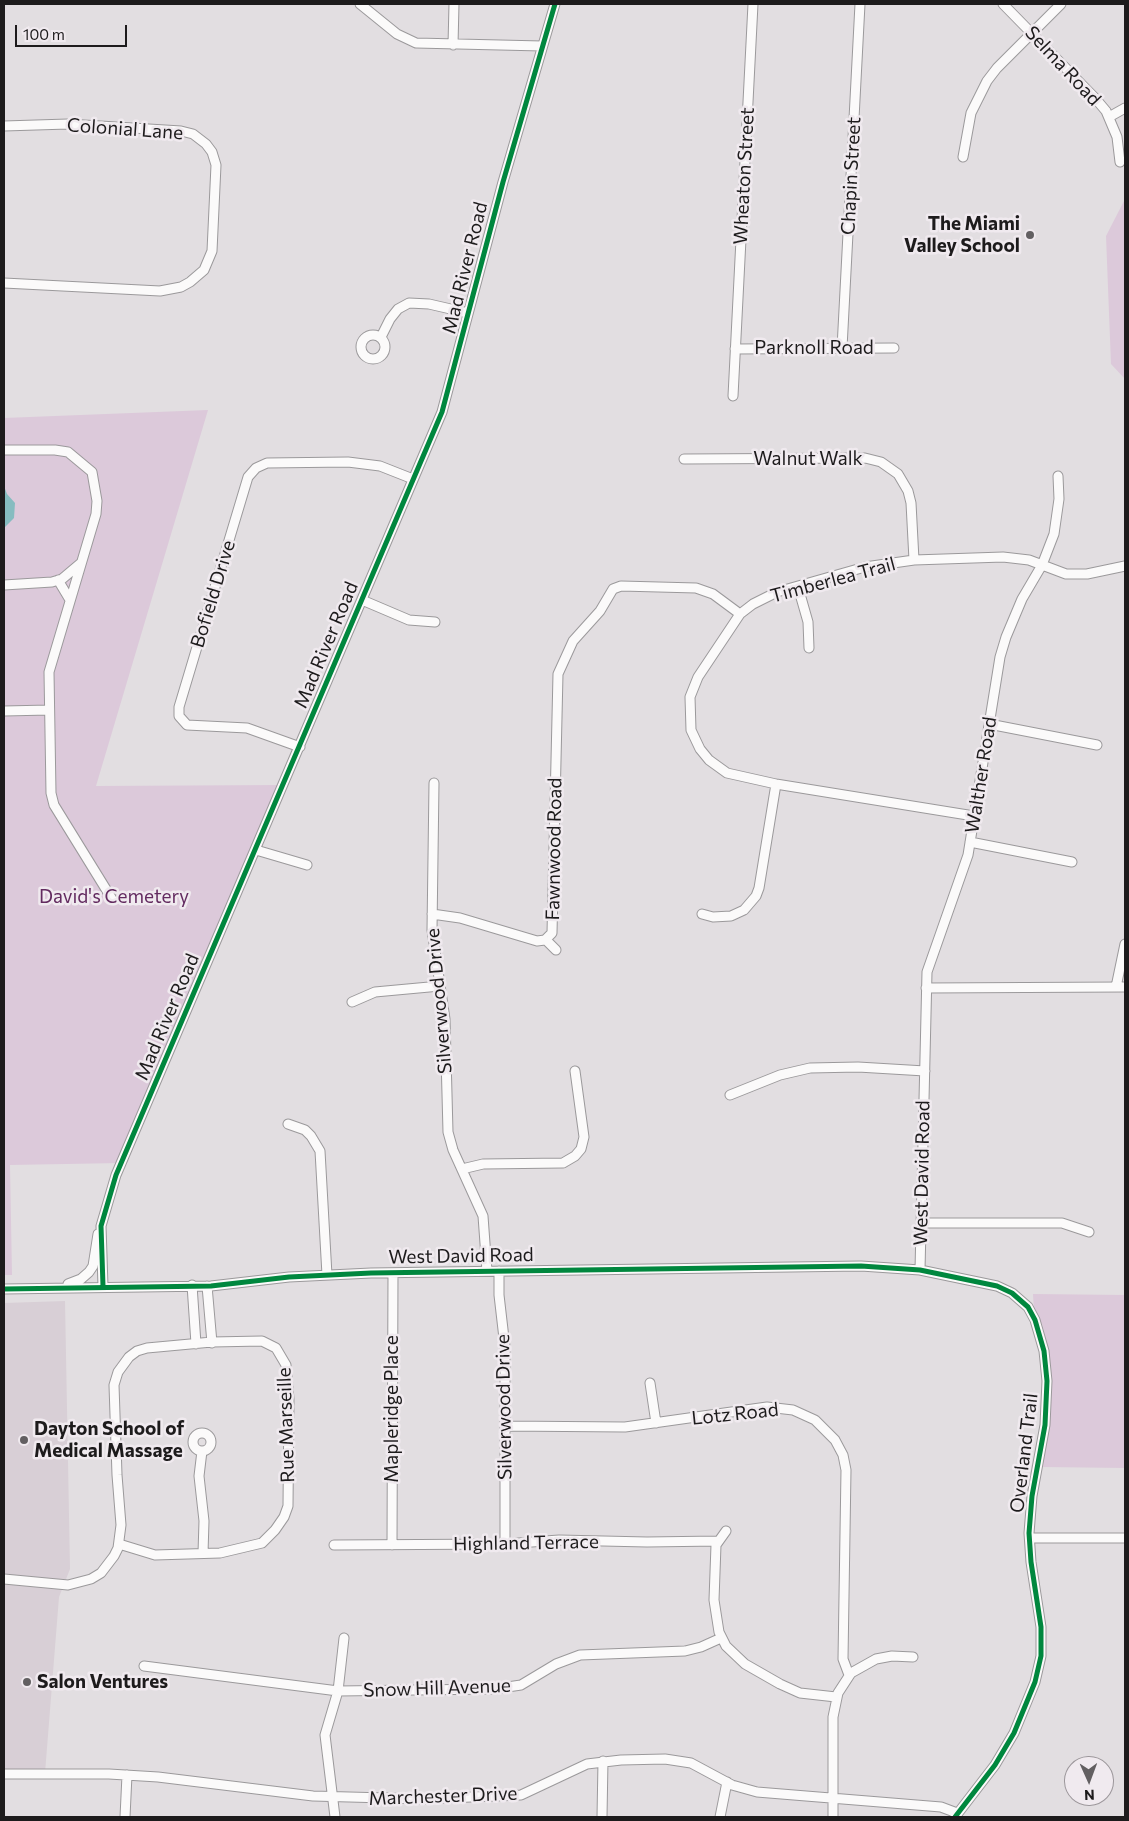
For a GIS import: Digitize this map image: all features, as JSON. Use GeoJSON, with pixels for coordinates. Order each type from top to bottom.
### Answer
{"type":"FeatureCollection","features":[{"type":"Feature","properties":{"kind":"street"},"geometry":{"type":"LineString","coordinates":[[360,4],[397,34],[416,43],[542,46]]}},
{"type":"Feature","properties":{"kind":"street"},"geometry":{"type":"LineString","coordinates":[[452,45],[454,4]]}},
{"type":"Feature","properties":{"kind":"street","name":"Mad River Road"},"geometry":{"type":"LineString","coordinates":[[103,1286],[101,1226],[106,1202],[118,1169],[256,850],[447,396],[468,313],[555,4]]}},
{"type":"Feature","properties":{"kind":"street","name":"Wheaton Street"},"geometry":{"type":"LineString","coordinates":[[733,396],[753,4]]}},
{"type":"Feature","properties":{"kind":"street","name":"Chapin Street"},"geometry":{"type":"LineString","coordinates":[[842,348],[860,4]]}},
{"type":"Feature","properties":{"kind":"street","name":"Selma Road"},"geometry":{"type":"LineString","coordinates":[[1003,4],[1095,98],[1109,117],[1116,137],[1120,162]]}},
{"type":"Feature","properties":{"kind":"street"},"geometry":{"type":"LineString","coordinates":[[963,157],[967,130],[978,99],[997,68],[1060,4]]}},
{"type":"Feature","properties":{"kind":"street"},"geometry":{"type":"LineString","coordinates":[[1109,117],[1125,108]]}},
{"type":"Feature","properties":{"kind":"street","name":"Colonial Lane"},"geometry":{"type":"LineString","coordinates":[[4,126],[68,124],[181,131],[193,134],[206,144],[212,152],[216,165],[212,251],[204,270],[190,282],[160,292],[4,283]]}},
{"type":"Feature","properties":{"kind":"street"},"geometry":{"type":"LineString","coordinates":[[381,337],[390,319],[398,309],[409,303],[429,304],[468,313]]}},
{"type":"Feature","properties":{"kind":"street","name":"Parknoll Road"},"geometry":{"type":"LineString","coordinates":[[735,349],[894,348]]}},
{"type":"Feature","properties":{"kind":"street"},"geometry":{"type":"LineString","coordinates":[[4,450],[55,450],[68,452],[92,472],[97,501],[96,514],[49,672],[51,793],[54,805],[112,899]]}},
{"type":"Feature","properties":{"kind":"street","name":"Walnut Walk"},"geometry":{"type":"LineString","coordinates":[[684,459],[865,458],[881,462],[898,474],[908,492],[911,503],[914,560]]}},
{"type":"Feature","properties":{"kind":"street","name":"Bofield Drive"},"geometry":{"type":"LineString","coordinates":[[300,746],[247,728],[187,725],[180,720],[179,707],[244,486],[253,470],[267,463],[368,463],[413,479]]}},
{"type":"Feature","properties":{"kind":"street","name":"Walther Road"},"geometry":{"type":"LineString","coordinates":[[926,988],[930,961],[963,871],[970,842],[1006,637],[1022,599],[1042,565],[1054,534],[1059,499],[1058,476]]}},
{"type":"Feature","properties":{"kind":"street","name":"Timberlea Trail"},"geometry":{"type":"LineString","coordinates":[[974,816],[738,777],[717,767],[700,749],[691,730],[689,710],[694,686],[740,614],[765,597],[866,568],[914,560],[1003,557],[1021,558],[1055,571],[1077,575],[1125,566]]}},
{"type":"Feature","properties":{"kind":"street"},"geometry":{"type":"LineString","coordinates":[[4,585],[58,580],[81,564]]}},
{"type":"Feature","properties":{"kind":"street"},"geometry":{"type":"LineString","coordinates":[[58,580],[70,600]]}},
{"type":"Feature","properties":{"kind":"street","name":"Fawnwood Road"},"geometry":{"type":"LineString","coordinates":[[432,914],[460,918],[537,941],[546,940],[553,928],[556,694],[559,668],[573,640],[600,611],[609,593],[617,587],[696,588],[713,594],[740,614]]}},
{"type":"Feature","properties":{"kind":"street"},"geometry":{"type":"LineString","coordinates":[[798,587],[808,622],[809,648]]}},
{"type":"Feature","properties":{"kind":"street"},"geometry":{"type":"LineString","coordinates":[[362,600],[409,620],[435,622]]}},
{"type":"Feature","properties":{"kind":"street"},"geometry":{"type":"LineString","coordinates":[[4,711],[49,710]]}},
{"type":"Feature","properties":{"kind":"street"},"geometry":{"type":"LineString","coordinates":[[990,724],[1097,745]]}},
{"type":"Feature","properties":{"kind":"street","name":"Silverwood Drive"},"geometry":{"type":"LineString","coordinates":[[434,783],[433,947],[446,1033],[448,1132],[453,1150],[480,1205],[485,1223],[487,1271]]}},
{"type":"Feature","properties":{"kind":"street"},"geometry":{"type":"LineString","coordinates":[[702,914],[713,917],[731,916],[744,910],[756,896],[759,888],[776,784]]}},
{"type":"Feature","properties":{"kind":"street"},"geometry":{"type":"LineString","coordinates":[[970,842],[1072,862]]}},
{"type":"Feature","properties":{"kind":"street"},"geometry":{"type":"LineString","coordinates":[[256,850],[307,865]]}},
{"type":"Feature","properties":{"kind":"street"},"geometry":{"type":"LineString","coordinates":[[546,940],[556,950]]}},
{"type":"Feature","properties":{"kind":"street"},"geometry":{"type":"LineString","coordinates":[[926,988],[1120,987],[1125,944]]}},
{"type":"Feature","properties":{"kind":"street"},"geometry":{"type":"LineString","coordinates":[[352,1002],[375,992],[440,986]]}},
{"type":"Feature","properties":{"kind":"street","name":"West David Road"},"geometry":{"type":"LineString","coordinates":[[4,1289],[103,1286],[206,1286],[326,1275],[487,1271],[861,1266],[920,1270],[926,988]]}},
{"type":"Feature","properties":{"kind":"street"},"geometry":{"type":"LineString","coordinates":[[730,1096],[780,1075],[810,1068],[858,1066],[924,1071]]}},
{"type":"Feature","properties":{"kind":"street"},"geometry":{"type":"LineString","coordinates":[[462,1169],[483,1164],[563,1163],[575,1156],[581,1149],[584,1137],[575,1071]]}},
{"type":"Feature","properties":{"kind":"street"},"geometry":{"type":"LineString","coordinates":[[288,1124],[304,1130],[311,1136],[320,1151],[326,1275]]}},
{"type":"Feature","properties":{"kind":"street"},"geometry":{"type":"LineString","coordinates":[[922,1223],[1062,1223],[1089,1232]]}},
{"type":"Feature","properties":{"kind":"street"},"geometry":{"type":"LineString","coordinates":[[58,1287],[81,1279],[89,1272],[93,1266],[96,1240],[101,1226]]}},
{"type":"Feature","properties":{"kind":"street","name":"Overland Trail"},"geometry":{"type":"LineString","coordinates":[[920,1270],[1003,1289],[1028,1307],[1035,1320],[1044,1351],[1047,1394],[1045,1425],[1030,1513],[1030,1538],[1041,1627],[1041,1656],[1035,1682],[1021,1718],[1006,1747],[956,1815]]}},
{"type":"Feature","properties":{"kind":"street","name":"Silverwood Drive"},"geometry":{"type":"LineString","coordinates":[[499,1271],[499,1295],[505,1347],[505,1544]]}},
{"type":"Feature","properties":{"kind":"street","name":"Mapleridge Place"},"geometry":{"type":"LineString","coordinates":[[392,1273],[392,1545]]}},
{"type":"Feature","properties":{"kind":"street"},"geometry":{"type":"LineString","coordinates":[[192,1286],[196,1344]]}},
{"type":"Feature","properties":{"kind":"street"},"geometry":{"type":"LineString","coordinates":[[206,1286],[212,1343]]}},
{"type":"Feature","properties":{"kind":"street","name":"Rue Marseille"},"geometry":{"type":"LineString","coordinates":[[262,1341],[276,1348],[285,1361],[289,1400],[288,1506],[284,1517],[275,1530],[262,1542],[229,1552],[155,1555],[119,1544],[121,1509],[116,1465],[114,1385],[118,1372],[122,1364],[137,1351],[212,1343],[262,1341]]}},
{"type":"Feature","properties":{"kind":"street"},"geometry":{"type":"LineString","coordinates":[[650,1383],[656,1423]]}},
{"type":"Feature","properties":{"kind":"street","name":"Lotz Road"},"geometry":{"type":"LineString","coordinates":[[505,1426],[606,1428],[776,1407],[793,1410],[815,1420],[835,1440],[844,1460],[848,1485],[843,1659],[849,1675]]}},
{"type":"Feature","properties":{"kind":"street"},"geometry":{"type":"LineString","coordinates":[[202,1451],[199,1476],[204,1521],[203,1553]]}},
{"type":"Feature","properties":{"kind":"street"},"geometry":{"type":"LineString","coordinates":[[726,1531],[718,1541],[714,1600],[715,1614],[721,1638],[737,1658],[780,1684],[800,1693],[836,1697]]}},
{"type":"Feature","properties":{"kind":"street"},"geometry":{"type":"LineString","coordinates":[[1030,1538],[1125,1538]]}},
{"type":"Feature","properties":{"kind":"street","name":"Highland Terrace"},"geometry":{"type":"LineString","coordinates":[[334,1545],[505,1544],[549,1540],[718,1541]]}},
{"type":"Feature","properties":{"kind":"street"},"geometry":{"type":"LineString","coordinates":[[4,1579],[68,1585],[91,1579],[101,1573],[110,1562],[119,1544]]}},
{"type":"Feature","properties":{"kind":"street"},"geometry":{"type":"LineString","coordinates":[[335,1817],[325,1735],[338,1691],[344,1638]]}},
{"type":"Feature","properties":{"kind":"street","name":"Snow Hill Avenue"},"geometry":{"type":"LineString","coordinates":[[144,1666],[338,1691],[505,1689],[521,1685],[556,1664],[580,1655],[685,1651],[701,1648],[721,1638]]}},
{"type":"Feature","properties":{"kind":"street"},"geometry":{"type":"LineString","coordinates":[[833,1817],[833,1717],[836,1697],[849,1675],[876,1659],[892,1656],[913,1657]]}},
{"type":"Feature","properties":{"kind":"street","name":"Marchester Drive"},"geometry":{"type":"LineString","coordinates":[[4,1774],[127,1775],[332,1798],[422,1799],[502,1797],[530,1791],[578,1766],[603,1761],[678,1760],[700,1767],[728,1782],[757,1792],[941,1807],[956,1815]]}},
{"type":"Feature","properties":{"kind":"street"},"geometry":{"type":"LineString","coordinates":[[602,1817],[603,1761]]}},
{"type":"Feature","properties":{"kind":"street"},"geometry":{"type":"LineString","coordinates":[[125,1817],[127,1775]]}},
{"type":"Feature","properties":{"kind":"street"},"geometry":{"type":"LineString","coordinates":[[720,1817],[728,1782]]}},
{"type":"Feature","properties":{"kind":"shaded area"},"geometry":{"type":"Polygon","coordinates":[[[65,1301],[70,1569],[59,1597],[45,1773],[4,1775],[4,1303],[65,1301]]]}},
{"type":"Feature","properties":{"kind":"green space"},"geometry":{"type":"Polygon","coordinates":[[[1125,199],[1125,379],[1111,364],[1106,236],[1125,199]]]}},
{"type":"Feature","properties":{"kind":"green space","name":"David's Cemetery"},"geometry":{"type":"Polygon","coordinates":[[[208,410],[96,786],[283,785],[121,1163],[10,1165],[12,1275],[4,1275],[4,418],[208,410]]]}},
{"type":"Feature","properties":{"kind":"green space"},"geometry":{"type":"Polygon","coordinates":[[[1033,1294],[1125,1295],[1125,1468],[1043,1467],[1051,1408],[1051,1379],[1048,1347],[1042,1324],[1034,1311],[1033,1294]]]}},
{"type":"Feature","properties":{"kind":"water"},"geometry":{"type":"Polygon","coordinates":[[[4,486],[7,494],[15,503],[14,518],[4,528],[4,486]]]}},
{"type":"Feature","properties":{"kind":"cycle path"},"geometry":{"type":"LineString","coordinates":[[103,1286],[101,1226],[116,1175],[442,412],[503,182],[555,4]]}},
{"type":"Feature","properties":{"kind":"cycle path"},"geometry":{"type":"LineString","coordinates":[[4,1289],[211,1286],[289,1277],[371,1273],[861,1266],[920,1270],[997,1286],[1012,1293],[1028,1307],[1035,1320],[1044,1351],[1047,1381],[1045,1425],[1032,1496],[1029,1533],[1031,1562],[1041,1627],[1041,1656],[1035,1682],[1014,1733],[995,1765],[955,1817]]}},
{"type":"Feature","properties":{"kind":"place","name":"The Miami Valley School"},"geometry":{"type":"Point","coordinates":[1030,235]}},
{"type":"Feature","properties":{"kind":"place","name":"Dayton School of Medical Massage"},"geometry":{"type":"Point","coordinates":[24,1440]}},
{"type":"Feature","properties":{"kind":"place","name":"Salon Ventures"},"geometry":{"type":"Point","coordinates":[27,1682]}}]}
